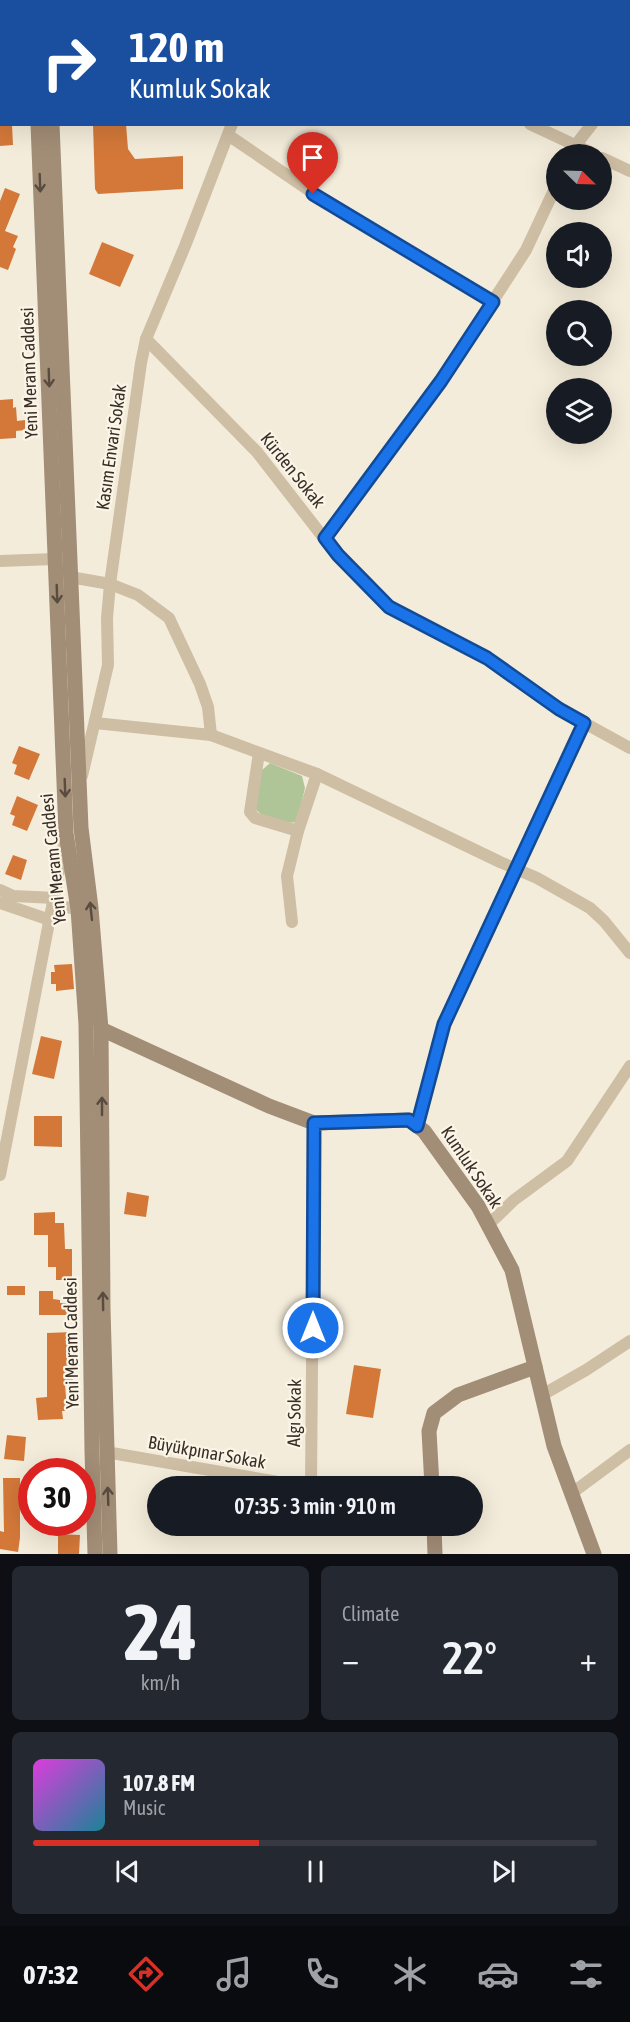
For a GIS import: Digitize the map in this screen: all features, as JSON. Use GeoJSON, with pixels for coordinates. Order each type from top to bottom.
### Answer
{"type":"FeatureCollection","features":[{"type":"Feature","properties":{"kind":"main road","name":"Yeni Meram Caddesi"},"geometry":{"type":"LineString","coordinates":[[38,126],[66,833],[78,909],[86,1024],[95,1554]]}},
{"type":"Feature","properties":{"kind":"main road","name":"Yeni Meram Caddesi"},"geometry":{"type":"LineString","coordinates":[[52,126],[81,828],[91,908],[101,1029],[106,1452],[110,1554]]}},
{"type":"Feature","properties":{"kind":"main road","name":"Kumluk Sokak"},"geometry":{"type":"LineString","coordinates":[[101,1029],[269,1106],[314,1123],[409,1120],[424,1131],[478,1206],[512,1270],[554,1446],[594,1554]]}},
{"type":"Feature","properties":{"kind":"main road"},"geometry":{"type":"LineString","coordinates":[[431,1476],[429,1431],[434,1413],[458,1395],[535,1367]]}},
{"type":"Feature","properties":{"kind":"main road"},"geometry":{"type":"LineString","coordinates":[[434,1536],[435,1554]]}},
{"type":"Feature","properties":{"kind":"street"},"geometry":{"type":"LineString","coordinates":[[533,126],[563,144]]}},
{"type":"Feature","properties":{"kind":"street"},"geometry":{"type":"LineString","coordinates":[[577,144],[591,126]]}},
{"type":"Feature","properties":{"kind":"street"},"geometry":{"type":"LineString","coordinates":[[230,130],[313,194],[493,302]]}},
{"type":"Feature","properties":{"kind":"street","name":"Kasım Envari Sokak"},"geometry":{"type":"LineString","coordinates":[[80,788],[108,665],[107,618],[110,584],[146,339],[230,130]]}},
{"type":"Feature","properties":{"kind":"street"},"geometry":{"type":"LineString","coordinates":[[612,163],[630,171]]}},
{"type":"Feature","properties":{"kind":"street"},"geometry":{"type":"LineString","coordinates":[[325,538],[441,381],[526,250],[546,207]]}},
{"type":"Feature","properties":{"kind":"street","name":"Kürden Sokak"},"geometry":{"type":"LineString","coordinates":[[146,339],[257,452],[338,555],[389,607],[487,658],[559,709],[630,748]]}},
{"type":"Feature","properties":{"kind":"street"},"geometry":{"type":"LineString","coordinates":[[0,561],[55,559]]}},
{"type":"Feature","properties":{"kind":"street"},"geometry":{"type":"LineString","coordinates":[[70,577],[110,584],[138,595],[169,618],[200,684],[208,707],[212,735]]}},
{"type":"Feature","properties":{"kind":"street"},"geometry":{"type":"LineString","coordinates":[[95,723],[212,735],[317,774],[537,878],[590,908],[604,921],[630,953]]}},
{"type":"Feature","properties":{"kind":"street"},"geometry":{"type":"LineString","coordinates":[[417,1126],[444,1024],[584,723]]}},
{"type":"Feature","properties":{"kind":"street"},"geometry":{"type":"LineString","coordinates":[[259,753],[250,812],[255,818],[298,831]]}},
{"type":"Feature","properties":{"kind":"street"},"geometry":{"type":"LineString","coordinates":[[292,922],[287,876],[298,831],[317,774]]}},
{"type":"Feature","properties":{"kind":"street"},"geometry":{"type":"LineString","coordinates":[[0,1175],[66,833]]}},
{"type":"Feature","properties":{"kind":"street"},"geometry":{"type":"LineString","coordinates":[[0,890],[13,896],[54,901],[78,909]]}},
{"type":"Feature","properties":{"kind":"street"},"geometry":{"type":"LineString","coordinates":[[0,903],[50,920]]}},
{"type":"Feature","properties":{"kind":"street"},"geometry":{"type":"LineString","coordinates":[[488,1225],[514,1200],[567,1161],[630,1066]]}},
{"type":"Feature","properties":{"kind":"street","name":"Algı Sokak"},"geometry":{"type":"LineString","coordinates":[[311,1476],[314,1123]]}},
{"type":"Feature","properties":{"kind":"street"},"geometry":{"type":"LineString","coordinates":[[542,1395],[586,1371],[630,1341]]}},
{"type":"Feature","properties":{"kind":"street"},"geometry":{"type":"LineString","coordinates":[[572,1493],[630,1450]]}},
{"type":"Feature","properties":{"kind":"street","name":"Büyükpınar Sokak"},"geometry":{"type":"LineString","coordinates":[[106,1452],[244,1476]]}},
{"type":"Feature","properties":{"kind":"green space"},"geometry":{"type":"Polygon","coordinates":[[[270,763],[302,776],[305,788],[297,822],[286,823],[273,820],[262,815],[254,807],[262,770],[270,763]]]}},
{"type":"Feature","properties":{"kind":"building"},"geometry":{"type":"Polygon","coordinates":[[[0,126],[12,126],[13,145],[0,146],[0,126]]]}},
{"type":"Feature","properties":{"kind":"building"},"geometry":{"type":"Polygon","coordinates":[[[93,126],[126,126],[128,149],[135,159],[183,156],[183,189],[98,194],[95,189],[93,126]]]}},
{"type":"Feature","properties":{"kind":"building"},"geometry":{"type":"Polygon","coordinates":[[[5,188],[20,194],[5,231],[18,236],[8,270],[0,267],[0,201],[5,188]]]}},
{"type":"Feature","properties":{"kind":"building"},"geometry":{"type":"Polygon","coordinates":[[[102,242],[134,255],[120,287],[89,274],[102,242]]]}},
{"type":"Feature","properties":{"kind":"building"},"geometry":{"type":"Polygon","coordinates":[[[13,399],[17,421],[25,420],[25,430],[16,431],[16,438],[0,439],[0,400],[13,399]]]}},
{"type":"Feature","properties":{"kind":"building"},"geometry":{"type":"Polygon","coordinates":[[[19,746],[40,754],[29,780],[14,774],[17,765],[12,763],[19,746]]]}},
{"type":"Feature","properties":{"kind":"building"},"geometry":{"type":"Polygon","coordinates":[[[17,796],[38,805],[27,831],[12,825],[15,816],[10,814],[17,796]]]}},
{"type":"Feature","properties":{"kind":"building"},"geometry":{"type":"Polygon","coordinates":[[[13,855],[27,860],[21,880],[5,874],[13,855]]]}},
{"type":"Feature","properties":{"kind":"building"},"geometry":{"type":"Polygon","coordinates":[[[72,964],[74,989],[56,991],[56,984],[51,984],[51,972],[55,972],[54,965],[72,964]]]}},
{"type":"Feature","properties":{"kind":"building"},"geometry":{"type":"Polygon","coordinates":[[[41,1036],[62,1041],[54,1079],[32,1074],[41,1036]]]}},
{"type":"Feature","properties":{"kind":"building"},"geometry":{"type":"Polygon","coordinates":[[[34,1116],[62,1116],[62,1147],[34,1146],[34,1116]]]}},
{"type":"Feature","properties":{"kind":"building"},"geometry":{"type":"Polygon","coordinates":[[[127,1192],[149,1196],[146,1217],[124,1214],[127,1192]]]}},
{"type":"Feature","properties":{"kind":"building"},"geometry":{"type":"Polygon","coordinates":[[[55,1212],[55,1223],[64,1223],[65,1249],[72,1249],[72,1280],[56,1280],[56,1267],[48,1267],[48,1235],[34,1235],[34,1213],[55,1212]]]}},
{"type":"Feature","properties":{"kind":"building"},"geometry":{"type":"Polygon","coordinates":[[[7,1286],[25,1286],[25,1295],[7,1295],[7,1286]]]}},
{"type":"Feature","properties":{"kind":"building"},"geometry":{"type":"Polygon","coordinates":[[[39,1291],[53,1291],[53,1299],[60,1300],[60,1303],[69,1303],[69,1315],[39,1315],[39,1291]]]}},
{"type":"Feature","properties":{"kind":"building"},"geometry":{"type":"Polygon","coordinates":[[[72,1332],[73,1383],[65,1384],[67,1411],[62,1411],[63,1419],[38,1420],[36,1398],[47,1397],[47,1333],[72,1332]]]}},
{"type":"Feature","properties":{"kind":"building"},"geometry":{"type":"Polygon","coordinates":[[[354,1365],[381,1369],[373,1418],[346,1414],[354,1365]]]}},
{"type":"Feature","properties":{"kind":"building"},"geometry":{"type":"Polygon","coordinates":[[[7,1435],[26,1437],[24,1458],[18,1458],[18,1460],[4,1459],[7,1435]]]}},
{"type":"Feature","properties":{"kind":"building"},"geometry":{"type":"Polygon","coordinates":[[[3,1478],[18,1478],[18,1536],[20,1538],[18,1552],[0,1549],[0,1531],[4,1532],[3,1478]]]}},
{"type":"Feature","properties":{"kind":"building"},"geometry":{"type":"Polygon","coordinates":[[[58,1536],[80,1536],[79,1554],[58,1554],[58,1536]]]}},
{"type":"Feature","properties":{"kind":"route"},"geometry":{"type":"LineString","coordinates":[[313,194],[493,302],[441,381],[325,538],[338,555],[389,607],[487,658],[559,709],[584,723],[444,1024],[417,1126],[409,1120],[314,1123],[313,1328]]}}]}
